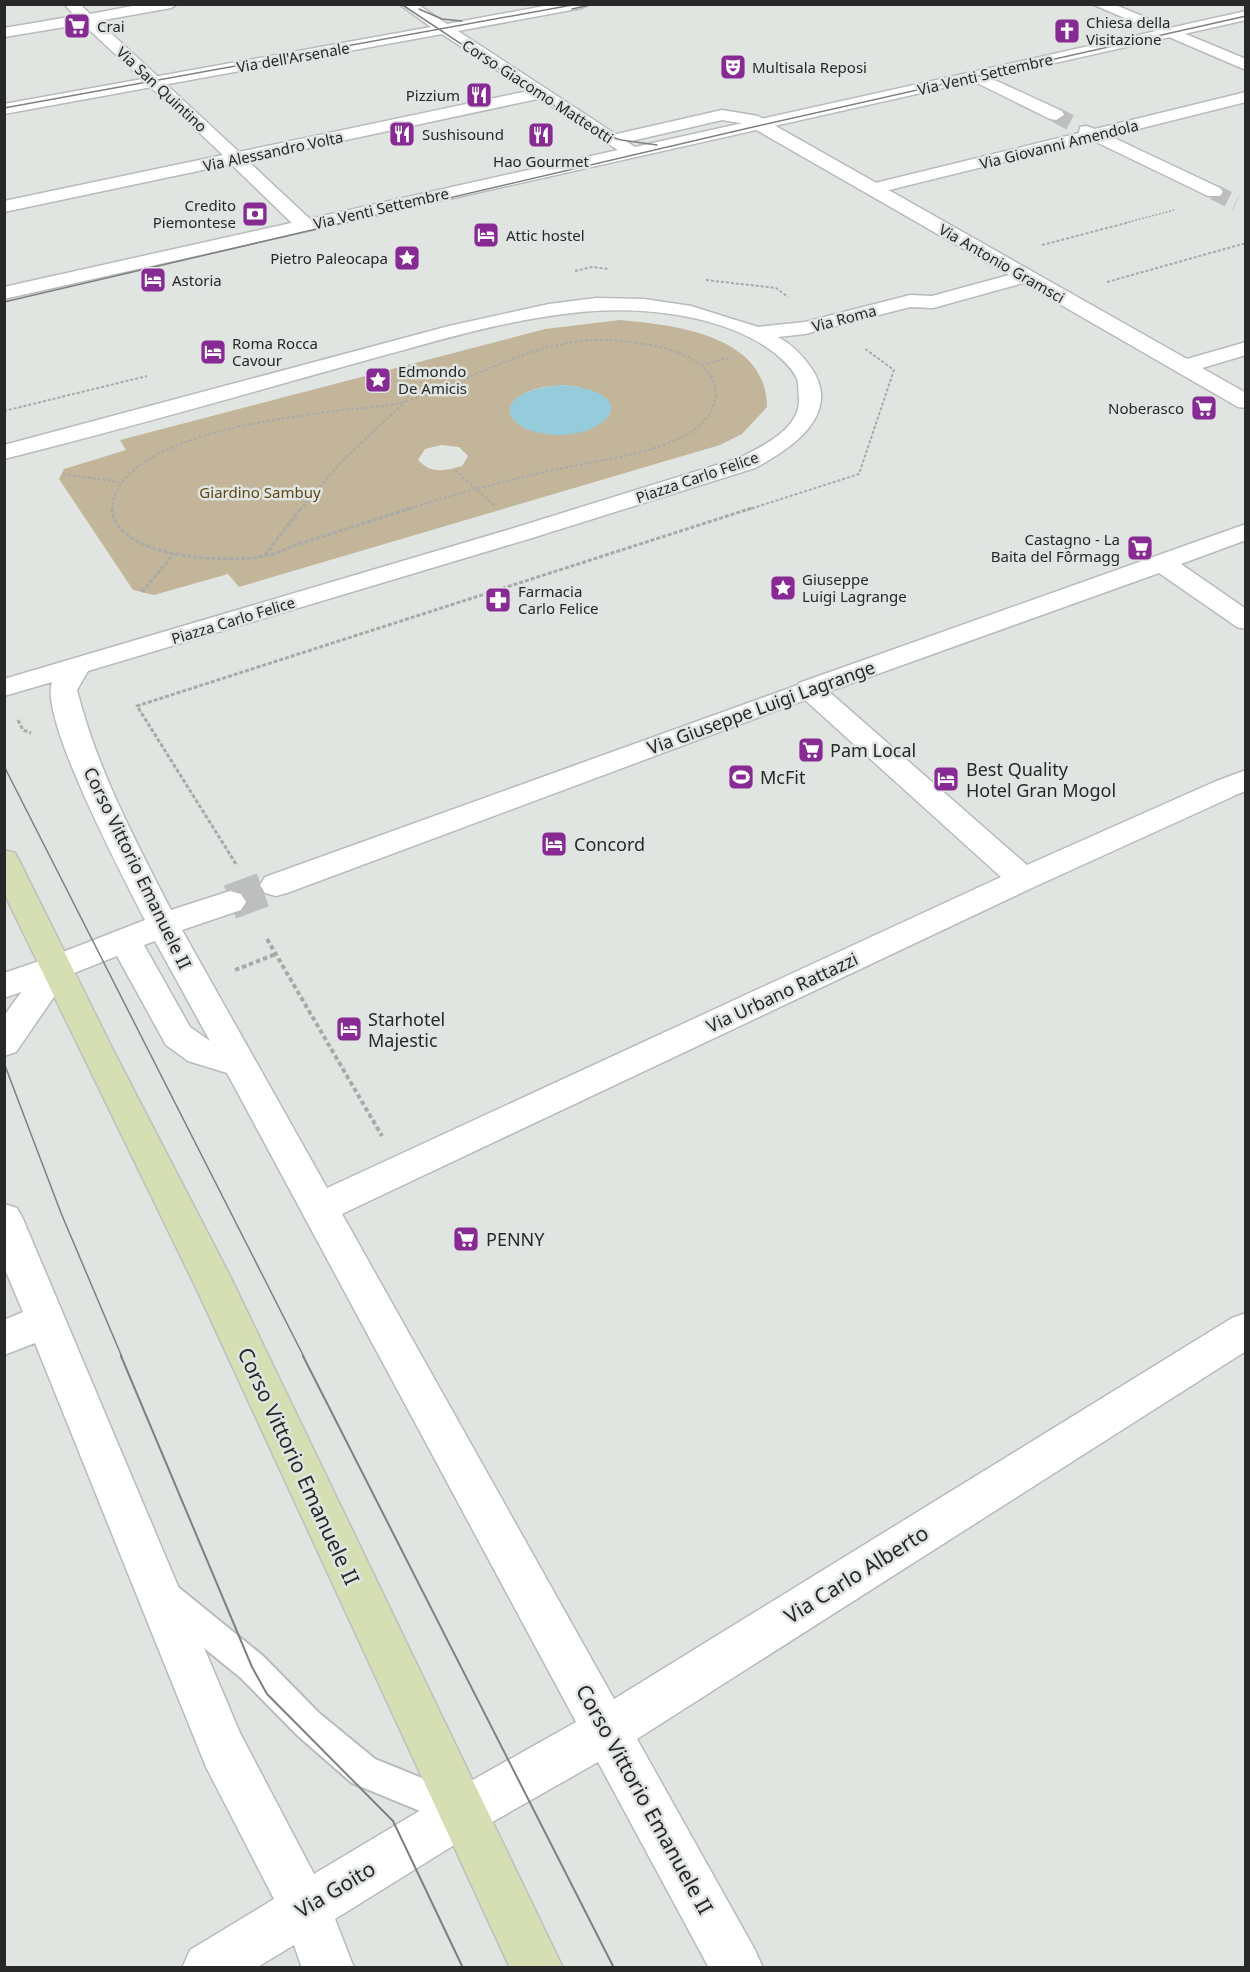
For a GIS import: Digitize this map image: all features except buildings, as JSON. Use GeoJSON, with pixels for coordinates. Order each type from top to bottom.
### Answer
{"type":"FeatureCollection","features":[{"type":"Feature","properties":{"kind":"main road","name":"Corso Vittorio Emanuele II"},"geometry":{"type":"LineString","coordinates":[[4,860],[216,1288],[537,1968]]}},
{"type":"Feature","properties":{"kind":"street","name":"Via San Quintino"},"geometry":{"type":"LineString","coordinates":[[71,4],[304,225]]}},
{"type":"Feature","properties":{"kind":"street"},"geometry":{"type":"LineString","coordinates":[[4,33],[171,4]]}},
{"type":"Feature","properties":{"kind":"street","name":"Corso Giacomo Matteotti"},"geometry":{"type":"LineString","coordinates":[[405,4],[632,152]]}},
{"type":"Feature","properties":{"kind":"street","name":"Corso Giacomo Matteotti"},"geometry":{"type":"LineString","coordinates":[[433,4],[444,11],[446,18],[443,30]]}},
{"type":"Feature","properties":{"kind":"street","name":"Via dell'Arsenale"},"geometry":{"type":"LineString","coordinates":[[4,110],[582,4]]}},
{"type":"Feature","properties":{"kind":"street"},"geometry":{"type":"LineString","coordinates":[[1099,4],[1245,65]]}},
{"type":"Feature","properties":{"kind":"street","name":"Via Venti Settembre"},"geometry":{"type":"LineString","coordinates":[[4,293],[1245,15]]}},
{"type":"Feature","properties":{"kind":"street"},"geometry":{"type":"LineString","coordinates":[[975,76],[1056,115]]}},
{"type":"Feature","properties":{"kind":"street","name":"Via Alessandro Volta"},"geometry":{"type":"LineString","coordinates":[[4,207],[542,93]]}},
{"type":"Feature","properties":{"kind":"street","name":"Via Giovanni Amendola"},"geometry":{"type":"LineString","coordinates":[[873,189],[1245,97]]}},
{"type":"Feature","properties":{"kind":"street","name":"Via Venti Settembre"},"geometry":{"type":"LineString","coordinates":[[614,140],[722,115],[742,117],[759,124]]}},
{"type":"Feature","properties":{"kind":"street","name":"Via Antonio Gramsci"},"geometry":{"type":"LineString","coordinates":[[759,124],[1245,402]]}},
{"type":"Feature","properties":{"kind":"street"},"geometry":{"type":"LineString","coordinates":[[1077,126],[1215,192]]}},
{"type":"Feature","properties":{"kind":"street","name":"Via Roma"},"geometry":{"type":"LineString","coordinates":[[755,333],[805,328],[910,301],[933,302],[1026,276]]}},
{"type":"Feature","properties":{"kind":"street","name":"Via Roma"},"geometry":{"type":"LineString","coordinates":[[813,353],[834,338],[924,313],[933,302]]}},
{"type":"Feature","properties":{"kind":"street","name":"Piazza Carlo Felice"},"geometry":{"type":"LineString","coordinates":[[4,452],[442,334],[563,306],[616,303],[680,309],[720,319],[777,345],[813,353],[811,389],[805,418],[779,445],[747,463],[523,533],[4,688]]}},
{"type":"Feature","properties":{"kind":"street"},"geometry":{"type":"LineString","coordinates":[[1194,372],[1245,348]]}},
{"type":"Feature","properties":{"kind":"street"},"geometry":{"type":"LineString","coordinates":[[1194,372],[1245,363]]}},
{"type":"Feature","properties":{"kind":"street","name":"Via Giuseppe Luigi Lagrange"},"geometry":{"type":"LineString","coordinates":[[276,885],[1245,531]]}},
{"type":"Feature","properties":{"kind":"street"},"geometry":{"type":"LineString","coordinates":[[1162,563],[1245,621]]}},
{"type":"Feature","properties":{"kind":"street","name":"Corso Vittorio Emanuele II"},"geometry":{"type":"LineString","coordinates":[[78,667],[65,683],[63,690],[74,735],[112,822],[163,925],[737,1968]]}},
{"type":"Feature","properties":{"kind":"street"},"geometry":{"type":"LineString","coordinates":[[809,689],[1023,879]]}},
{"type":"Feature","properties":{"kind":"street","name":"Via Urbano Rattazzi"},"geometry":{"type":"LineString","coordinates":[[319,1208],[1023,879],[1235,784]]}},
{"type":"Feature","properties":{"kind":"street"},"geometry":{"type":"LineString","coordinates":[[4,986],[230,902]]}},
{"type":"Feature","properties":{"kind":"street"},"geometry":{"type":"LineString","coordinates":[[125,941],[178,1036],[200,1052],[240,1064]]}},
{"type":"Feature","properties":{"kind":"street"},"geometry":{"type":"LineString","coordinates":[[4,1043],[57,967]]}},
{"type":"Feature","properties":{"kind":"street"},"geometry":{"type":"LineString","coordinates":[[4,1219],[223,1750],[305,1908],[328,1968]]}},
{"type":"Feature","properties":{"kind":"street"},"geometry":{"type":"LineString","coordinates":[[4,1338],[45,1320]]}},
{"type":"Feature","properties":{"kind":"street","name":"Via Carlo Alberto"},"geometry":{"type":"LineString","coordinates":[[463,1812],[608,1730],[1245,1330]]}},
{"type":"Feature","properties":{"kind":"street","name":"Via Goito"},"geometry":{"type":"LineString","coordinates":[[208,1968],[463,1812]]}},
{"type":"Feature","properties":{"kind":"lane"},"geometry":{"type":"LineString","coordinates":[[159,1591],[252,1667],[308,1724],[364,1772],[463,1812]]}},
{"type":"Feature","properties":{"kind":"path"},"geometry":{"type":"LineString","coordinates":[[1040,246],[1183,207]]}},
{"type":"Feature","properties":{"kind":"path"},"geometry":{"type":"LineString","coordinates":[[1105,282],[1245,243]]}},
{"type":"Feature","properties":{"kind":"path"},"geometry":{"type":"LineString","coordinates":[[599,340],[647,346],[687,358],[702,365],[709,372],[715,390],[715,400],[702,424],[690,433],[630,455],[550,469],[474,488],[264,556],[199,558],[141,543],[127,536],[114,518],[112,510],[119,482],[148,459],[188,440],[274,420],[405,402],[518,356],[575,342],[599,340]]}},
{"type":"Feature","properties":{"kind":"path"},"geometry":{"type":"LineString","coordinates":[[236,864],[137,706],[859,474],[894,370],[862,349],[870,346]]}},
{"type":"Feature","properties":{"kind":"path"},"geometry":{"type":"LineString","coordinates":[[264,556],[314,492],[348,454],[388,420],[405,402]]}},
{"type":"Feature","properties":{"kind":"path"},"geometry":{"type":"LineString","coordinates":[[455,470],[500,511]]}},
{"type":"Feature","properties":{"kind":"path"},"geometry":{"type":"LineString","coordinates":[[63,474],[119,482]]}},
{"type":"Feature","properties":{"kind":"path"},"geometry":{"type":"LineString","coordinates":[[142,592],[175,553]]}},
{"type":"Feature","properties":{"kind":"path"},"geometry":{"type":"LineString","coordinates":[[267,939],[387,1144]]}},
{"type":"Feature","properties":{"kind":"path"},"geometry":{"type":"LineString","coordinates":[[231,971],[276,954]]}},
{"type":"Feature","properties":{"kind":"green space","name":"Giardino Sambuy"},"geometry":{"type":"Polygon","coordinates":[[[620,320],[666,326],[714,338],[735,349],[752,364],[763,383],[767,407],[742,434],[720,445],[239,587],[228,574],[154,595],[133,590],[59,479],[64,469],[126,450],[120,440],[545,329],[620,320]],[[563,385],[538,388],[523,394],[512,406],[510,414],[580,387],[563,385]],[[441,445],[425,449],[418,460],[428,468],[438,470],[462,466],[468,456],[459,447],[441,445]]]}},
{"type":"Feature","properties":{"kind":"water"},"geometry":{"type":"Polygon","coordinates":[[[563,385],[591,390],[607,399],[611,409],[606,419],[593,428],[575,434],[553,435],[526,429],[512,418],[511,405],[522,394],[540,388],[563,385]]]}},
{"type":"Feature","properties":{"kind":"tunnel"},"geometry":{"type":"LineString","coordinates":[[1056,115],[1077,126]]}},
{"type":"Feature","properties":{"kind":"tunnel"},"geometry":{"type":"LineString","coordinates":[[1214,192],[1236,203]]}},
{"type":"Feature","properties":{"kind":"tunnel"},"geometry":{"type":"LineString","coordinates":[[230,902],[276,885]]}},
{"type":"Feature","properties":{"kind":"tram line"},"geometry":{"type":"LineString","coordinates":[[401,4],[439,29]]}},
{"type":"Feature","properties":{"kind":"tram line"},"geometry":{"type":"LineString","coordinates":[[439,29],[578,4]]}},
{"type":"Feature","properties":{"kind":"tram line"},"geometry":{"type":"LineString","coordinates":[[572,9],[595,4]]}},
{"type":"Feature","properties":{"kind":"tram line"},"geometry":{"type":"LineString","coordinates":[[419,9],[442,19],[462,21]]}},
{"type":"Feature","properties":{"kind":"tram line"},"geometry":{"type":"LineString","coordinates":[[4,302],[753,127],[1246,16]]}},
{"type":"Feature","properties":{"kind":"tram line"},"geometry":{"type":"LineString","coordinates":[[4,108],[439,29]]}},
{"type":"Feature","properties":{"kind":"tram line"},"geometry":{"type":"LineString","coordinates":[[439,29],[594,132],[621,140],[657,145]]}},
{"type":"Feature","properties":{"kind":"tram line"},"geometry":{"type":"LineString","coordinates":[[4,766],[304,1357]]}},
{"type":"Feature","properties":{"kind":"tram line"},"geometry":{"type":"LineString","coordinates":[[4,1063],[61,1213],[122,1357]]}},
{"type":"Feature","properties":{"kind":"tram line"},"geometry":{"type":"LineString","coordinates":[[121,1356],[252,1667],[267,1694],[393,1821],[463,1968]]}},
{"type":"Feature","properties":{"kind":"tram line"},"geometry":{"type":"LineString","coordinates":[[303,1356],[614,1968]]}},
{"type":"Feature","properties":{"kind":"place","name":"Crai"},"geometry":{"type":"Point","coordinates":[77,26]}},
{"type":"Feature","properties":{"kind":"place","name":"Chiesa della Visitazione"},"geometry":{"type":"Point","coordinates":[1067,31]}},
{"type":"Feature","properties":{"kind":"place","name":"Multisala Reposi"},"geometry":{"type":"Point","coordinates":[733,67]}},
{"type":"Feature","properties":{"kind":"place","name":"Pizzium"},"geometry":{"type":"Point","coordinates":[479,95]}},
{"type":"Feature","properties":{"kind":"place","name":"Sushisound"},"geometry":{"type":"Point","coordinates":[402,134]}},
{"type":"Feature","properties":{"kind":"place","name":"Hao Gourmet"},"geometry":{"type":"Point","coordinates":[541,135]}},
{"type":"Feature","properties":{"kind":"place","name":"Credito Piemontese"},"geometry":{"type":"Point","coordinates":[255,214]}},
{"type":"Feature","properties":{"kind":"place","name":"Attic hostel"},"geometry":{"type":"Point","coordinates":[486,235]}},
{"type":"Feature","properties":{"kind":"place","name":"Pietro Paleocapa"},"geometry":{"type":"Point","coordinates":[407,258]}},
{"type":"Feature","properties":{"kind":"place","name":"Astoria"},"geometry":{"type":"Point","coordinates":[153,280]}},
{"type":"Feature","properties":{"kind":"place","name":"Roma Rocca Cavour"},"geometry":{"type":"Point","coordinates":[213,352]}},
{"type":"Feature","properties":{"kind":"place","name":"Edmondo De Amicis"},"geometry":{"type":"Point","coordinates":[378,380]}},
{"type":"Feature","properties":{"kind":"place","name":"Noberasco"},"geometry":{"type":"Point","coordinates":[1204,408]}},
{"type":"Feature","properties":{"kind":"place","name":"Castagno - La Baita del Fôrmagg"},"geometry":{"type":"Point","coordinates":[1140,548]}},
{"type":"Feature","properties":{"kind":"place","name":"Giuseppe Luigi Lagrange"},"geometry":{"type":"Point","coordinates":[783,588]}},
{"type":"Feature","properties":{"kind":"place","name":"Farmacia Carlo Felice"},"geometry":{"type":"Point","coordinates":[498,600]}},
{"type":"Feature","properties":{"kind":"place","name":"Pam Local"},"geometry":{"type":"Point","coordinates":[811,750]}},
{"type":"Feature","properties":{"kind":"place","name":"McFit"},"geometry":{"type":"Point","coordinates":[741,777]}},
{"type":"Feature","properties":{"kind":"place","name":"Best Quality Hotel Gran Mogol"},"geometry":{"type":"Point","coordinates":[946,779]}},
{"type":"Feature","properties":{"kind":"place","name":"Concord"},"geometry":{"type":"Point","coordinates":[554,844]}},
{"type":"Feature","properties":{"kind":"place","name":"Starhotel Majestic"},"geometry":{"type":"Point","coordinates":[349,1029]}},
{"type":"Feature","properties":{"kind":"place","name":"PENNY"},"geometry":{"type":"Point","coordinates":[466,1239]}}]}
